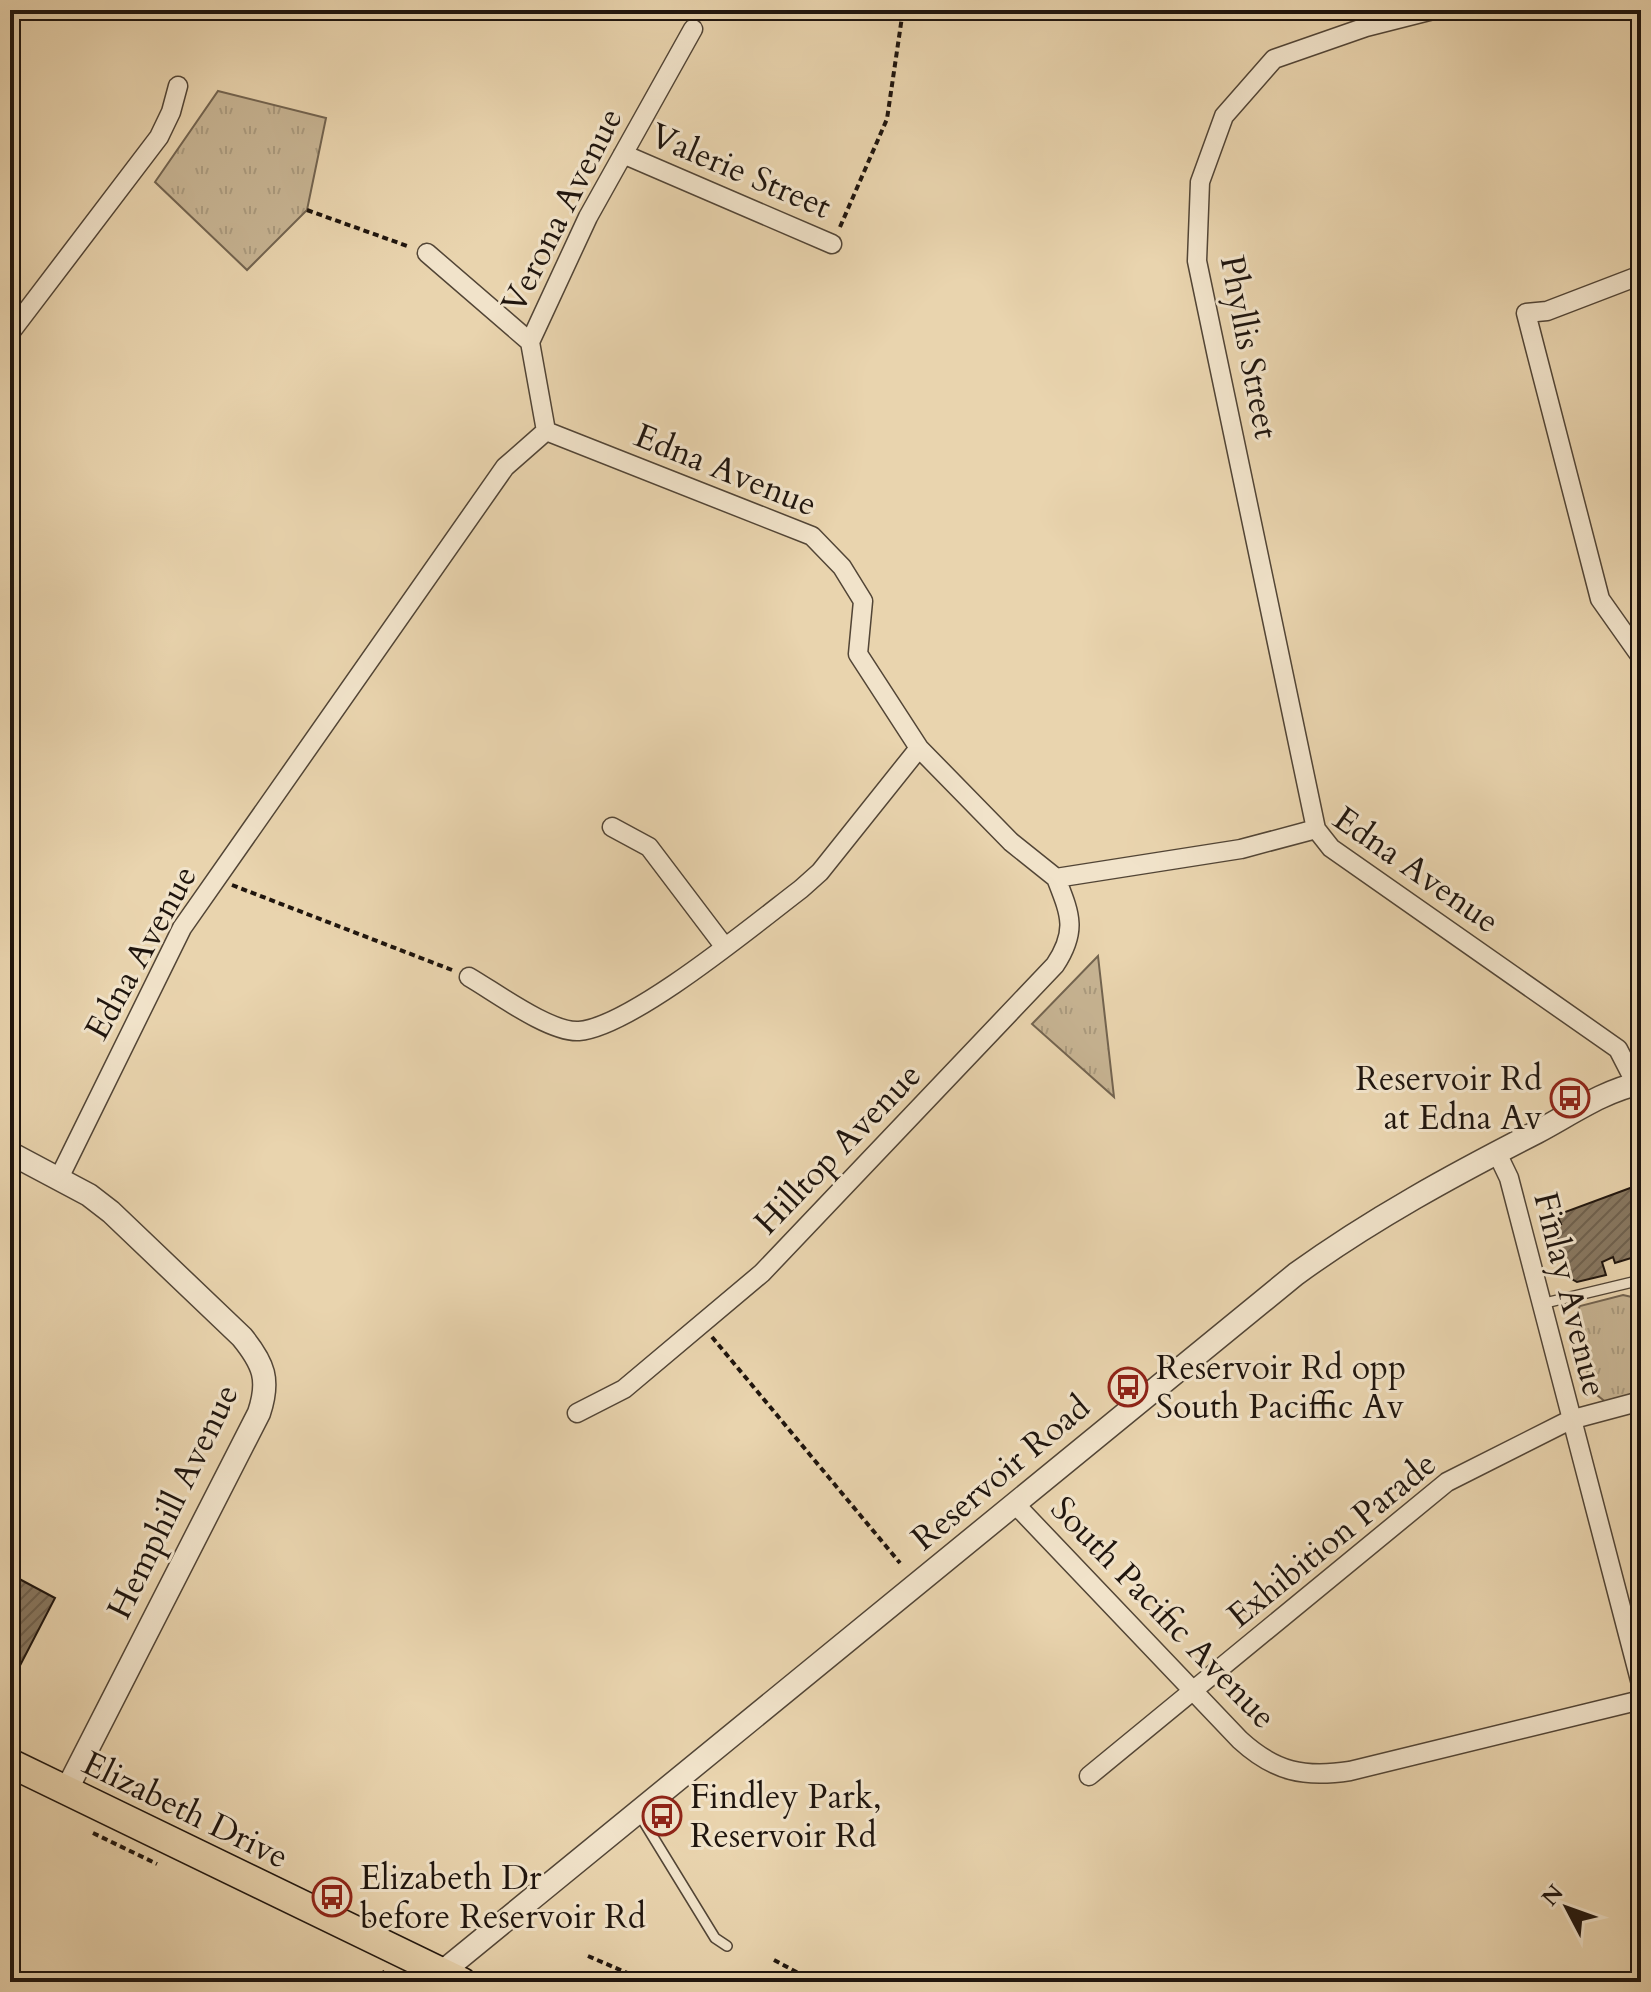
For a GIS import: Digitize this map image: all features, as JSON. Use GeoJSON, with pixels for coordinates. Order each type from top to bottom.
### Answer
{"type":"FeatureCollection","features":[{"type":"Feature","properties":{"kind":"main road","name":"Elizabeth Drive"},"geometry":{"type":"LineString","coordinates":[[10,1763],[451,1978]]}},
{"type":"Feature","properties":{"kind":"street","name":"Phyllis Street"},"geometry":{"type":"LineString","coordinates":[[1316,829],[1197,261],[1200,182],[1224,116],[1274,59],[1366,27],[1433,10]]}},
{"type":"Feature","properties":{"kind":"street","name":"Verona Avenue"},"geometry":{"type":"LineString","coordinates":[[546,431],[530,342],[588,217],[693,29]]}},
{"type":"Feature","properties":{"kind":"street"},"geometry":{"type":"LineString","coordinates":[[10,333],[159,137],[171,112],[178,86]]}},
{"type":"Feature","properties":{"kind":"street","name":"Valerie Street"},"geometry":{"type":"LineString","coordinates":[[623,154],[832,244]]}},
{"type":"Feature","properties":{"kind":"street"},"geometry":{"type":"LineString","coordinates":[[427,253],[530,342]]}},
{"type":"Feature","properties":{"kind":"street"},"geometry":{"type":"LineString","coordinates":[[1641,275],[1547,311],[1526,313],[1600,599],[1641,657]]}},
{"type":"Feature","properties":{"kind":"street","name":"Edna Avenue"},"geometry":{"type":"LineString","coordinates":[[59,1178],[182,928],[505,467],[546,431],[812,536],[842,567],[863,601],[858,654],[919,748],[1011,842],[1056,878],[1241,849],[1316,829],[1331,848],[1618,1049],[1639,1083]]}},
{"type":"Feature","properties":{"kind":"street"},"geometry":{"type":"LineString","coordinates":[[469,977],[557,1028],[578,1031],[618,1020],[724,946],[820,872],[919,748]]}},
{"type":"Feature","properties":{"kind":"street"},"geometry":{"type":"LineString","coordinates":[[612,827],[649,847],[724,946]]}},
{"type":"Feature","properties":{"kind":"street","name":"Hilltop Avenue"},"geometry":{"type":"LineString","coordinates":[[577,1413],[624,1389],[762,1273],[1055,965],[1070,936],[1070,923],[1056,878]]}},
{"type":"Feature","properties":{"kind":"street","name":"Reservoir Road"},"geometry":{"type":"LineString","coordinates":[[451,1978],[638,1811],[1296,1274],[1360,1228],[1607,1094],[1639,1083]]}},
{"type":"Feature","properties":{"kind":"street","name":"Hemphill Avenue"},"geometry":{"type":"LineString","coordinates":[[10,1153],[89,1195],[137,1235],[242,1337],[260,1359],[266,1375],[259,1413],[66,1791]]}},
{"type":"Feature","properties":{"kind":"street","name":"Finlay Avenue"},"geometry":{"type":"LineString","coordinates":[[1497,1153],[1509,1178],[1641,1684]]}},
{"type":"Feature","properties":{"kind":"street","name":"Exhibition Parade"},"geometry":{"type":"LineString","coordinates":[[1089,1776],[1447,1482],[1570,1420],[1641,1401]]}},
{"type":"Feature","properties":{"kind":"street","name":"South Pacific Avenue"},"geometry":{"type":"LineString","coordinates":[[1016,1505],[1258,1756],[1277,1768],[1320,1776],[1641,1700]]}},
{"type":"Feature","properties":{"kind":"lane"},"geometry":{"type":"LineString","coordinates":[[1541,1304],[1641,1280]]}},
{"type":"Feature","properties":{"kind":"lane"},"geometry":{"type":"LineString","coordinates":[[638,1811],[715,1938],[727,1946]]}},
{"type":"Feature","properties":{"kind":"path"},"geometry":{"type":"LineString","coordinates":[[832,244],[887,119],[903,10]]}},
{"type":"Feature","properties":{"kind":"path"},"geometry":{"type":"LineString","coordinates":[[307,210],[427,253]]}},
{"type":"Feature","properties":{"kind":"path"},"geometry":{"type":"LineString","coordinates":[[215,879],[469,977]]}},
{"type":"Feature","properties":{"kind":"path"},"geometry":{"type":"LineString","coordinates":[[702,1324],[900,1563]]}},
{"type":"Feature","properties":{"kind":"path"},"geometry":{"type":"LineString","coordinates":[[588,1956],[648,1982]]}},
{"type":"Feature","properties":{"kind":"path"},"geometry":{"type":"LineString","coordinates":[[774,1960],[815,1982]]}},
{"type":"Feature","properties":{"kind":"green space"},"geometry":{"type":"Polygon","coordinates":[[[218,91],[326,118],[307,210],[247,270],[155,182],[218,91]]]}},
{"type":"Feature","properties":{"kind":"green space"},"geometry":{"type":"Polygon","coordinates":[[[1098,956],[1114,1097],[1032,1024],[1098,956]]]}},
{"type":"Feature","properties":{"kind":"green space"},"geometry":{"type":"Polygon","coordinates":[[[1623,1295],[1641,1299],[1641,1399],[1607,1403],[1593,1392],[1572,1320],[1580,1306],[1623,1295]]]}},
{"type":"Feature","properties":{"kind":"building"},"geometry":{"type":"Polygon","coordinates":[[[1641,1184],[1641,1255],[1615,1263],[1613,1257],[1602,1262],[1606,1275],[1577,1282],[1570,1278],[1554,1226],[1561,1224],[1557,1215],[1641,1184]]]}},
{"type":"Feature","properties":{"kind":"building"},"geometry":{"type":"Polygon","coordinates":[[[10,1574],[55,1598],[13,1679],[10,1678],[10,1574]]]}},
{"type":"Feature","properties":{"kind":"place","name":"Reservoir Rd at Edna Av"},"geometry":{"type":"Point","coordinates":[1570,1098]}},
{"type":"Feature","properties":{"kind":"place","name":"Reservoir Rd opp South Paciffic Av"},"geometry":{"type":"Point","coordinates":[1128,1387]}},
{"type":"Feature","properties":{"kind":"place","name":"Findley Park, Reservoir Rd"},"geometry":{"type":"Point","coordinates":[662,1816]}},
{"type":"Feature","properties":{"kind":"place","name":"Elizabeth Dr before Reservoir Rd"},"geometry":{"type":"Point","coordinates":[332,1897]}}]}
